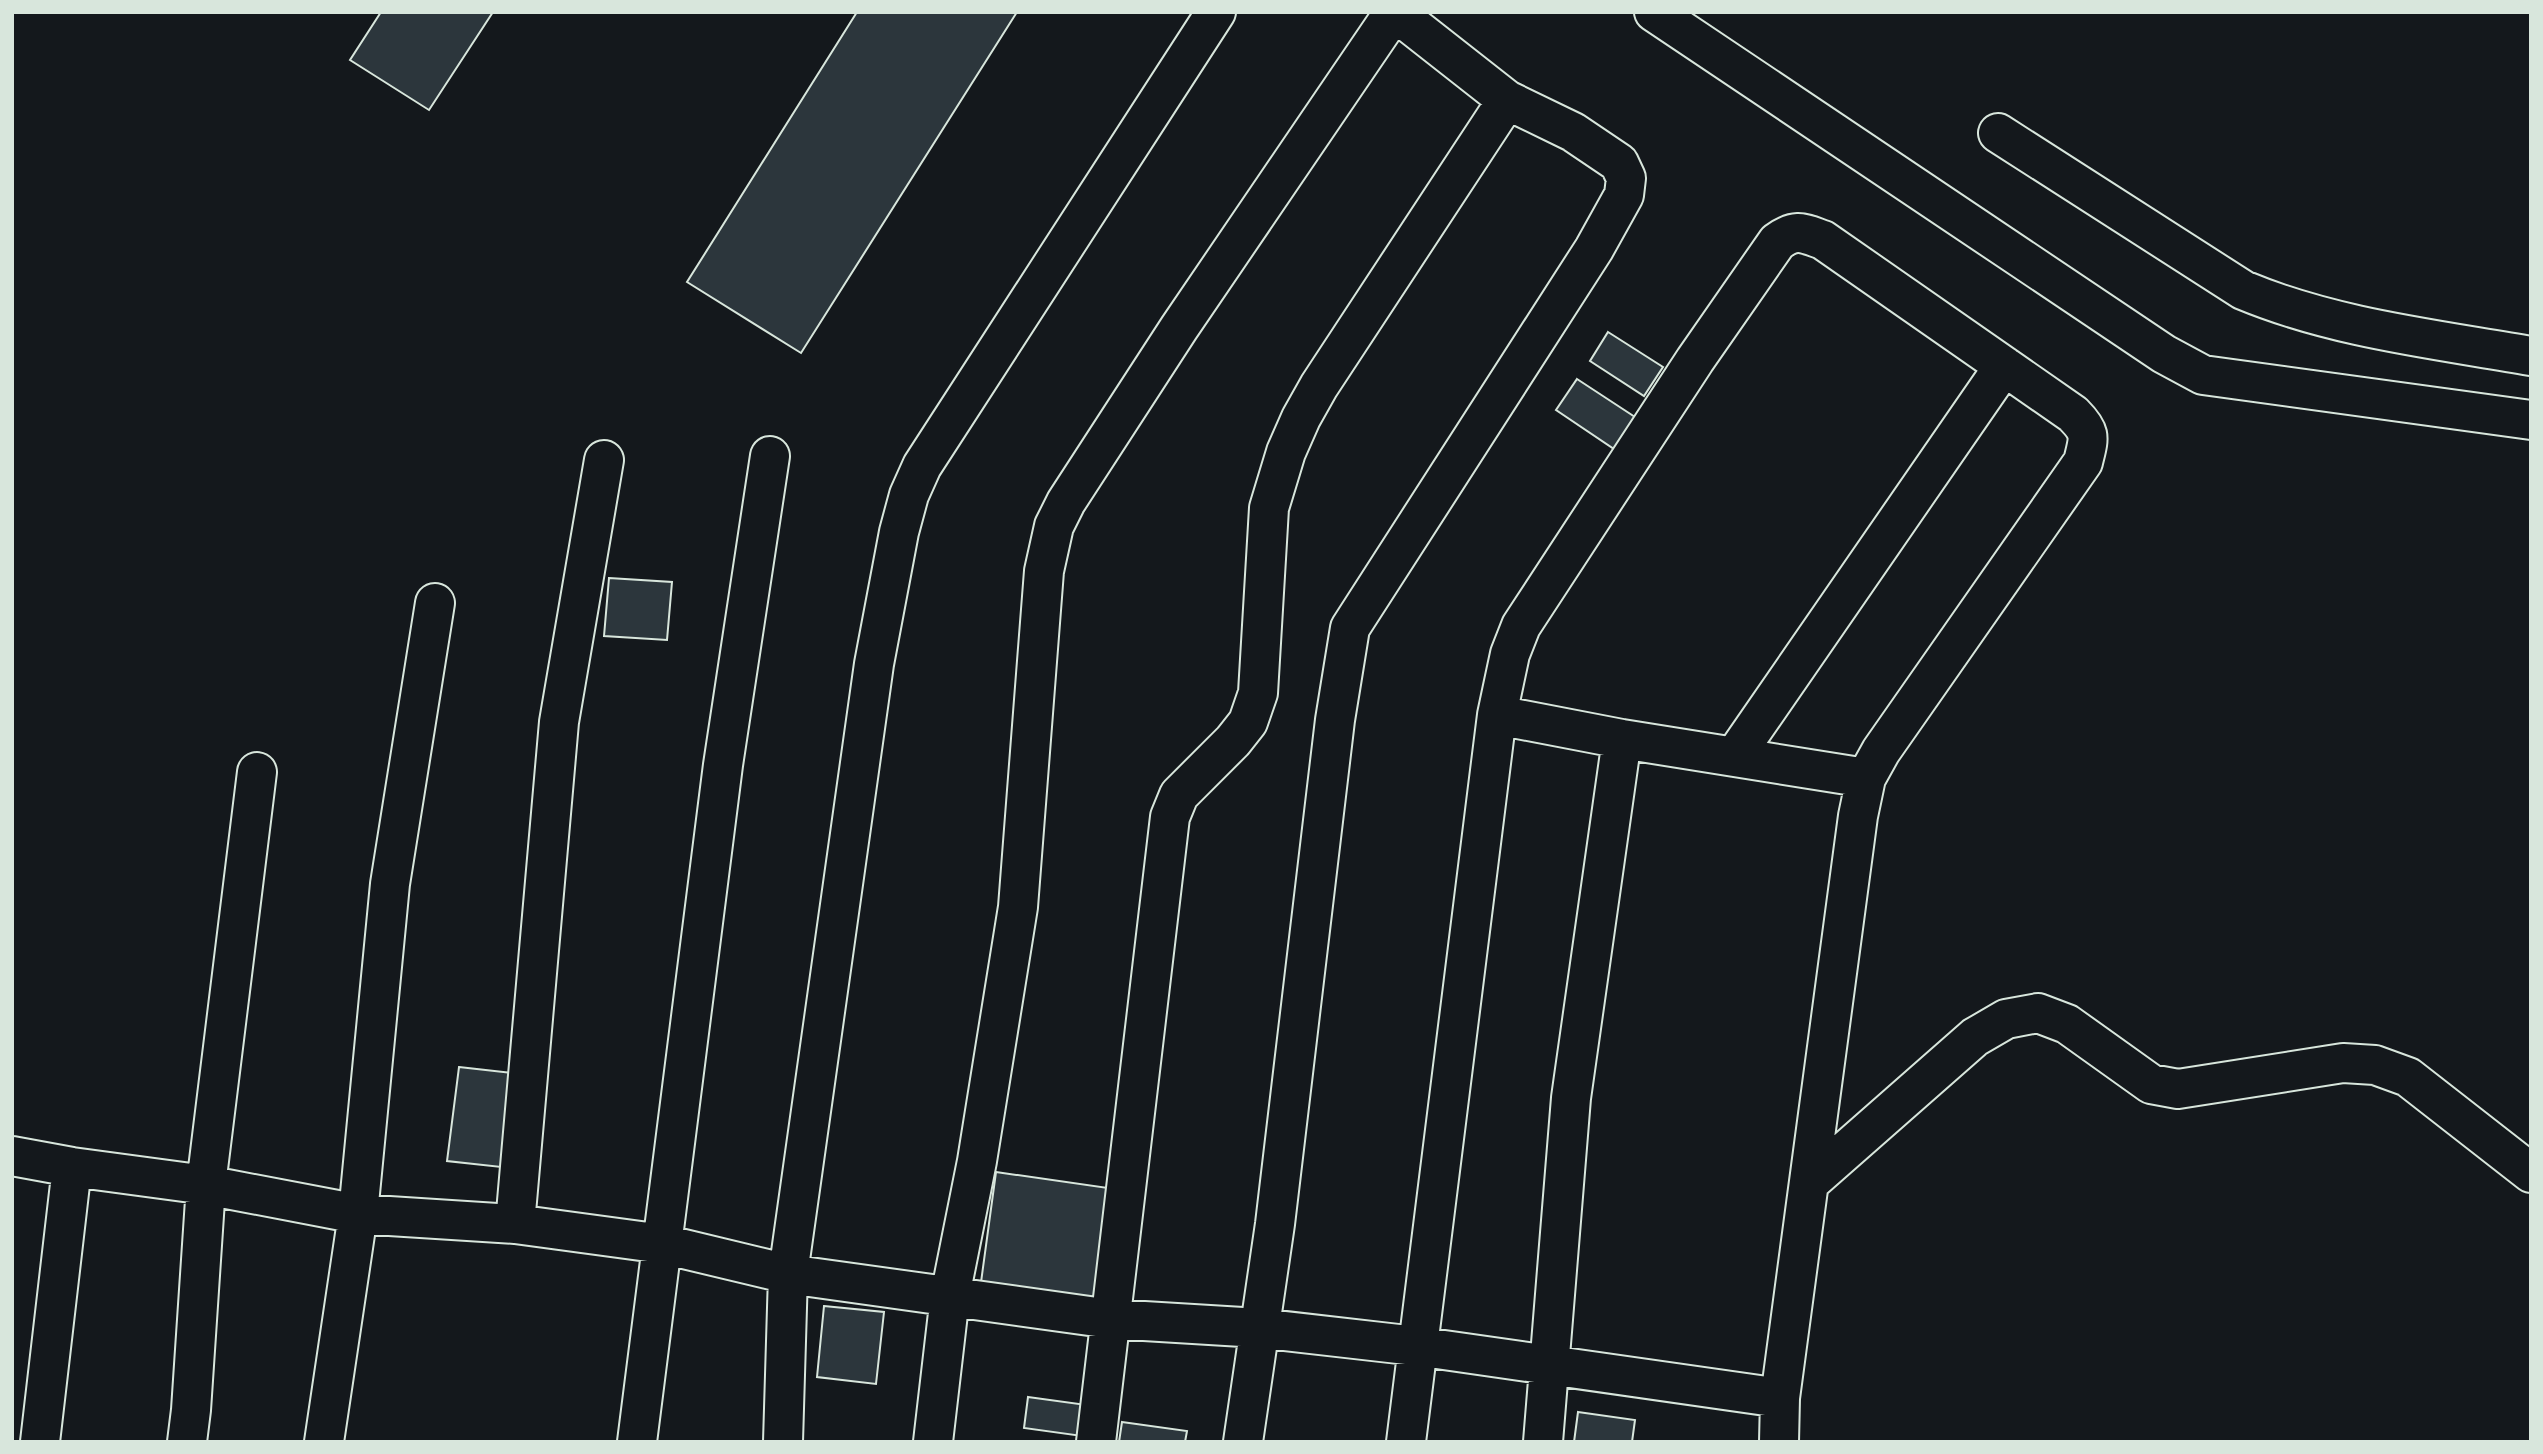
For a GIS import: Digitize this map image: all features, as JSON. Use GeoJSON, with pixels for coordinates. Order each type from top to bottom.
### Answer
{"type":"FeatureCollection","features":[{"type":"Feature","properties":{"kind":"street"},"geometry":{"type":"LineString","coordinates":[[783,1442],[788,1274],[874,664],[909,495],[922,466],[1216,12]]}},
{"type":"Feature","properties":{"kind":"street"},"geometry":{"type":"LineString","coordinates":[[933,1442],[950,1296],[977,1161],[1018,906],[1044,571],[1054,526],[1066,502],[1172,339],[1394,12],[1507,100],[1573,132],[1619,163],[1626,178],[1624,195],[1594,249],[1350,628],[1335,720],[1275,1224],[1243,1442]]}},
{"type":"Feature","properties":{"kind":"street"},"geometry":{"type":"LineString","coordinates":[[1654,12],[2164,354],[2203,375],[2531,420]]}},
{"type":"Feature","properties":{"kind":"street"},"geometry":{"type":"LineString","coordinates":[[1096,1442],[1170,817],[1179,795],[1233,741],[1248,722],[1258,693],[1269,508],[1286,452],[1301,418],[1319,386],[1507,100]]}},
{"type":"Feature","properties":{"kind":"street"},"geometry":{"type":"LineString","coordinates":[[1998,133],[2243,290],[2284,307],[2339,321],[2531,356]]}},
{"type":"Feature","properties":{"kind":"street"},"geometry":{"type":"LineString","coordinates":[[1406,1442],[1497,715],[1510,654],[1521,626],[1695,360],[1777,242],[1787,235],[1801,232],[1823,240],[2073,414],[2086,428],[2088,442],[2083,462],[1881,751],[1866,778],[1858,816],[1780,1398],[1779,1442]]}},
{"type":"Feature","properties":{"kind":"street"},"geometry":{"type":"LineString","coordinates":[[1734,757],[2004,366]]}},
{"type":"Feature","properties":{"kind":"street"},"geometry":{"type":"LineString","coordinates":[[637,1442],[723,765],[770,456]]}},
{"type":"Feature","properties":{"kind":"street"},"geometry":{"type":"LineString","coordinates":[[515,1224],[559,722],[604,460]]}},
{"type":"Feature","properties":{"kind":"street"},"geometry":{"type":"LineString","coordinates":[[324,1442],[358,1214],[390,884],[435,603]]}},
{"type":"Feature","properties":{"kind":"street"},"geometry":{"type":"LineString","coordinates":[[1497,715],[1866,778]]}},
{"type":"Feature","properties":{"kind":"street"},"geometry":{"type":"LineString","coordinates":[[1543,1442],[1571,1098],[1622,738]]}},
{"type":"Feature","properties":{"kind":"street"},"geometry":{"type":"LineString","coordinates":[[187,1442],[206,1185],[257,772]]}},
{"type":"Feature","properties":{"kind":"street"},"geometry":{"type":"LineString","coordinates":[[1809,1183],[1975,1037],[2006,1019],[2038,1013],[2067,1024],[2151,1084],[2178,1089],[2343,1063],[2375,1065],[2408,1077],[2531,1173]]}},
{"type":"Feature","properties":{"kind":"street"},"geometry":{"type":"LineString","coordinates":[[12,1156],[206,1185],[358,1214],[515,1224],[663,1244],[788,1274],[1111,1318],[1259,1328],[1416,1346],[1780,1398]]}},
{"type":"Feature","properties":{"kind":"street"},"geometry":{"type":"LineString","coordinates":[[40,1442],[72,1167]]}},
{"type":"Feature","properties":{"kind":"building"},"geometry":{"type":"Polygon","coordinates":[[[381,12],[493,12],[429,110],[350,60],[381,12]]]}},
{"type":"Feature","properties":{"kind":"building"},"geometry":{"type":"Polygon","coordinates":[[[857,12],[1017,12],[801,353],[687,282],[857,12]]]}},
{"type":"Feature","properties":{"kind":"building"},"geometry":{"type":"Polygon","coordinates":[[[1608,332],[1663,367],[1644,396],[1590,361],[1608,332]]]}},
{"type":"Feature","properties":{"kind":"building"},"geometry":{"type":"Polygon","coordinates":[[[1577,379],[1638,419],[1617,451],[1556,410],[1577,379]]]}},
{"type":"Feature","properties":{"kind":"building"},"geometry":{"type":"Polygon","coordinates":[[[609,578],[672,582],[667,640],[604,636],[609,578]]]}},
{"type":"Feature","properties":{"kind":"building"},"geometry":{"type":"Polygon","coordinates":[[[459,1067],[513,1073],[501,1167],[447,1161],[459,1067]]]}},
{"type":"Feature","properties":{"kind":"building"},"geometry":{"type":"Polygon","coordinates":[[[996,1172],[1122,1190],[1104,1314],[979,1297],[996,1172]]]}},
{"type":"Feature","properties":{"kind":"building"},"geometry":{"type":"Polygon","coordinates":[[[824,1306],[884,1312],[876,1384],[817,1377],[824,1306]]]}},
{"type":"Feature","properties":{"kind":"building"},"geometry":{"type":"Polygon","coordinates":[[[1028,1397],[1094,1406],[1089,1437],[1024,1428],[1028,1397]]]}},
{"type":"Feature","properties":{"kind":"building"},"geometry":{"type":"Polygon","coordinates":[[[1578,1412],[1635,1420],[1632,1442],[1574,1442],[1578,1412]]]}},
{"type":"Feature","properties":{"kind":"building"},"geometry":{"type":"Polygon","coordinates":[[[1122,1422],[1187,1431],[1185,1442],[1119,1442],[1122,1422]]]}}]}
